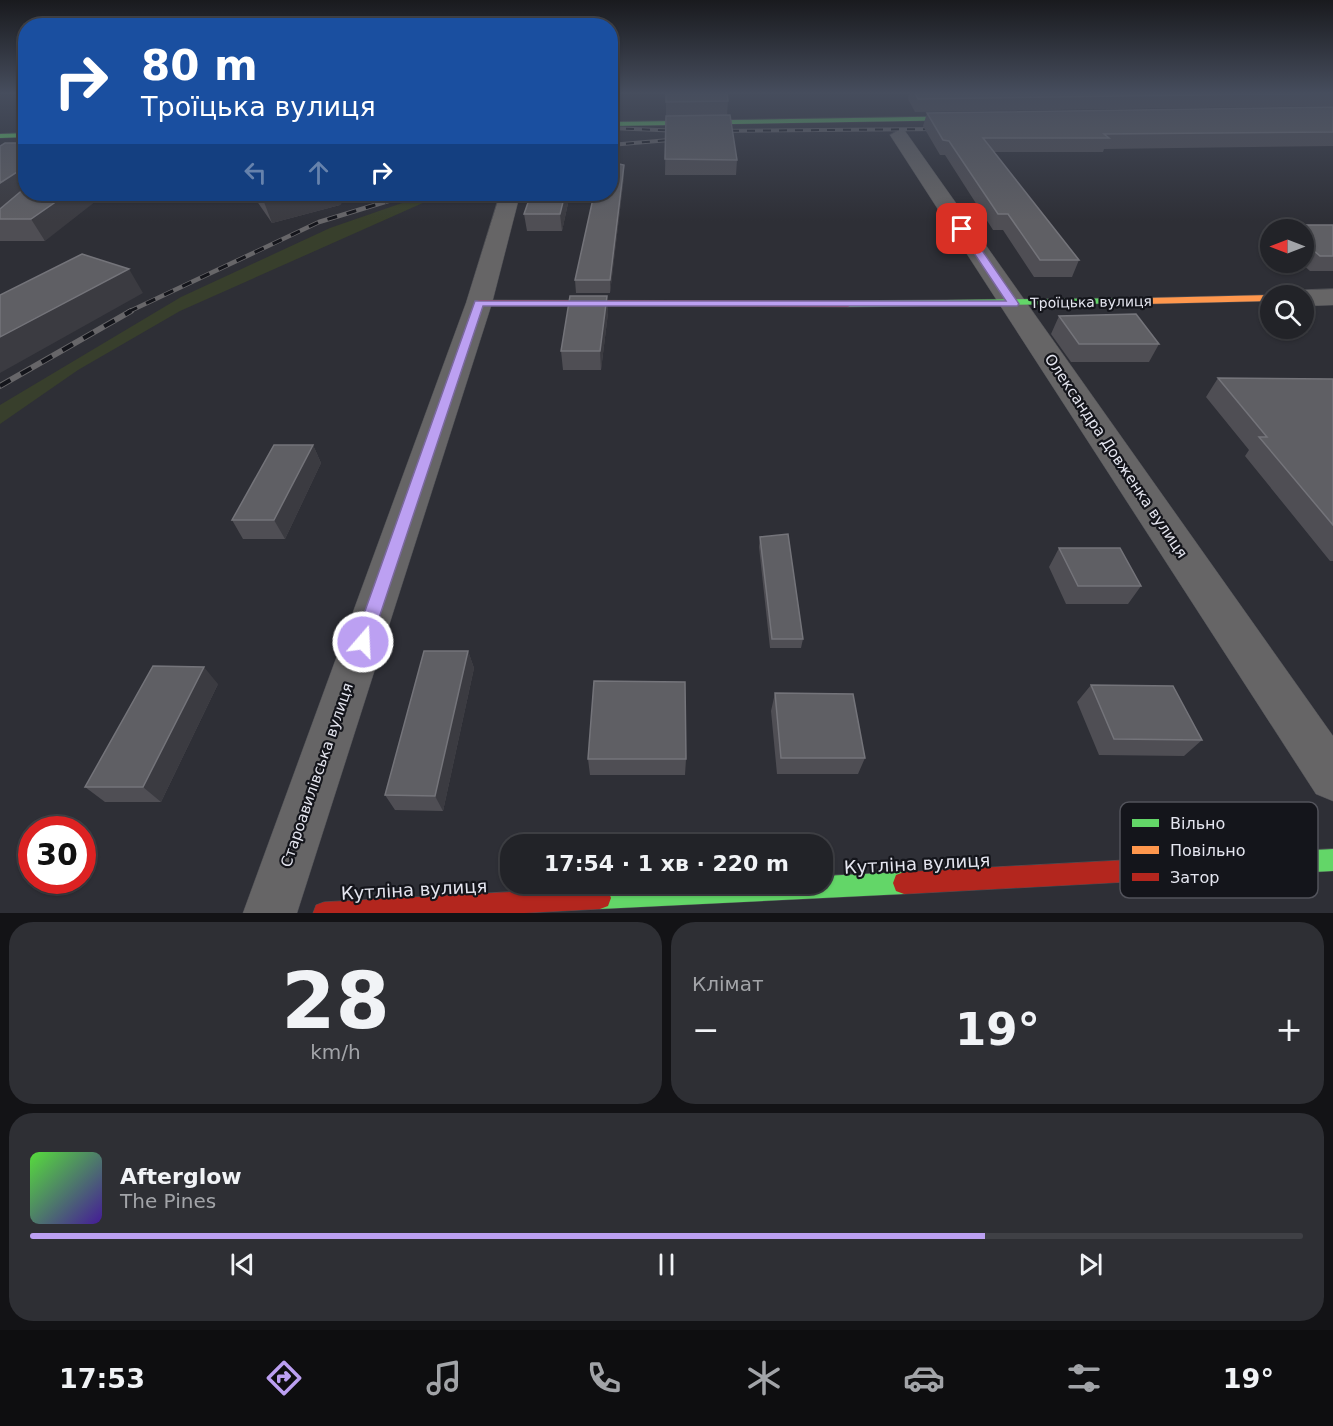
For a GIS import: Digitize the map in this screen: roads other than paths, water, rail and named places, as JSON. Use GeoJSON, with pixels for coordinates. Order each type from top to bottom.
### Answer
{"type":"FeatureCollection","features":[{"type":"Feature","properties":{"kind":"street","name":"Олександра Довженка вулиця"},"geometry":{"type":"LineString","coordinates":[[899,136],[1333,777]]}},
{"type":"Feature","properties":{"kind":"street","name":"Староавилівська вулиця"},"geometry":{"type":"LineString","coordinates":[[270,913],[479,303],[508,201]]}},
{"type":"Feature","properties":{"kind":"street"},"geometry":{"type":"LineString","coordinates":[[1314,298],[1333,297]]}},
{"type":"Feature","properties":{"kind":"street","name":"Троїцька вулиця"},"geometry":{"type":"LineString","coordinates":[[479,303],[1014,304],[1260,298]]}},
{"type":"Feature","properties":{"kind":"street","name":"Кутліна вулиця"},"geometry":{"type":"LineString","coordinates":[[1318,861],[1333,860]]}},
{"type":"Feature","properties":{"kind":"street","name":"Кутліна вулиця"},"geometry":{"type":"LineString","coordinates":[[324,913],[1120,871]]}},
{"type":"Feature","properties":{"kind":"railway"},"geometry":{"type":"LineString","coordinates":[[618,144],[681,139]]}},
{"type":"Feature","properties":{"kind":"railway"},"geometry":{"type":"LineString","coordinates":[[128,312],[319,222],[388,201]]}},
{"type":"Feature","properties":{"kind":"railway"},"geometry":{"type":"LineString","coordinates":[[0,386],[131,311]]}}]}
